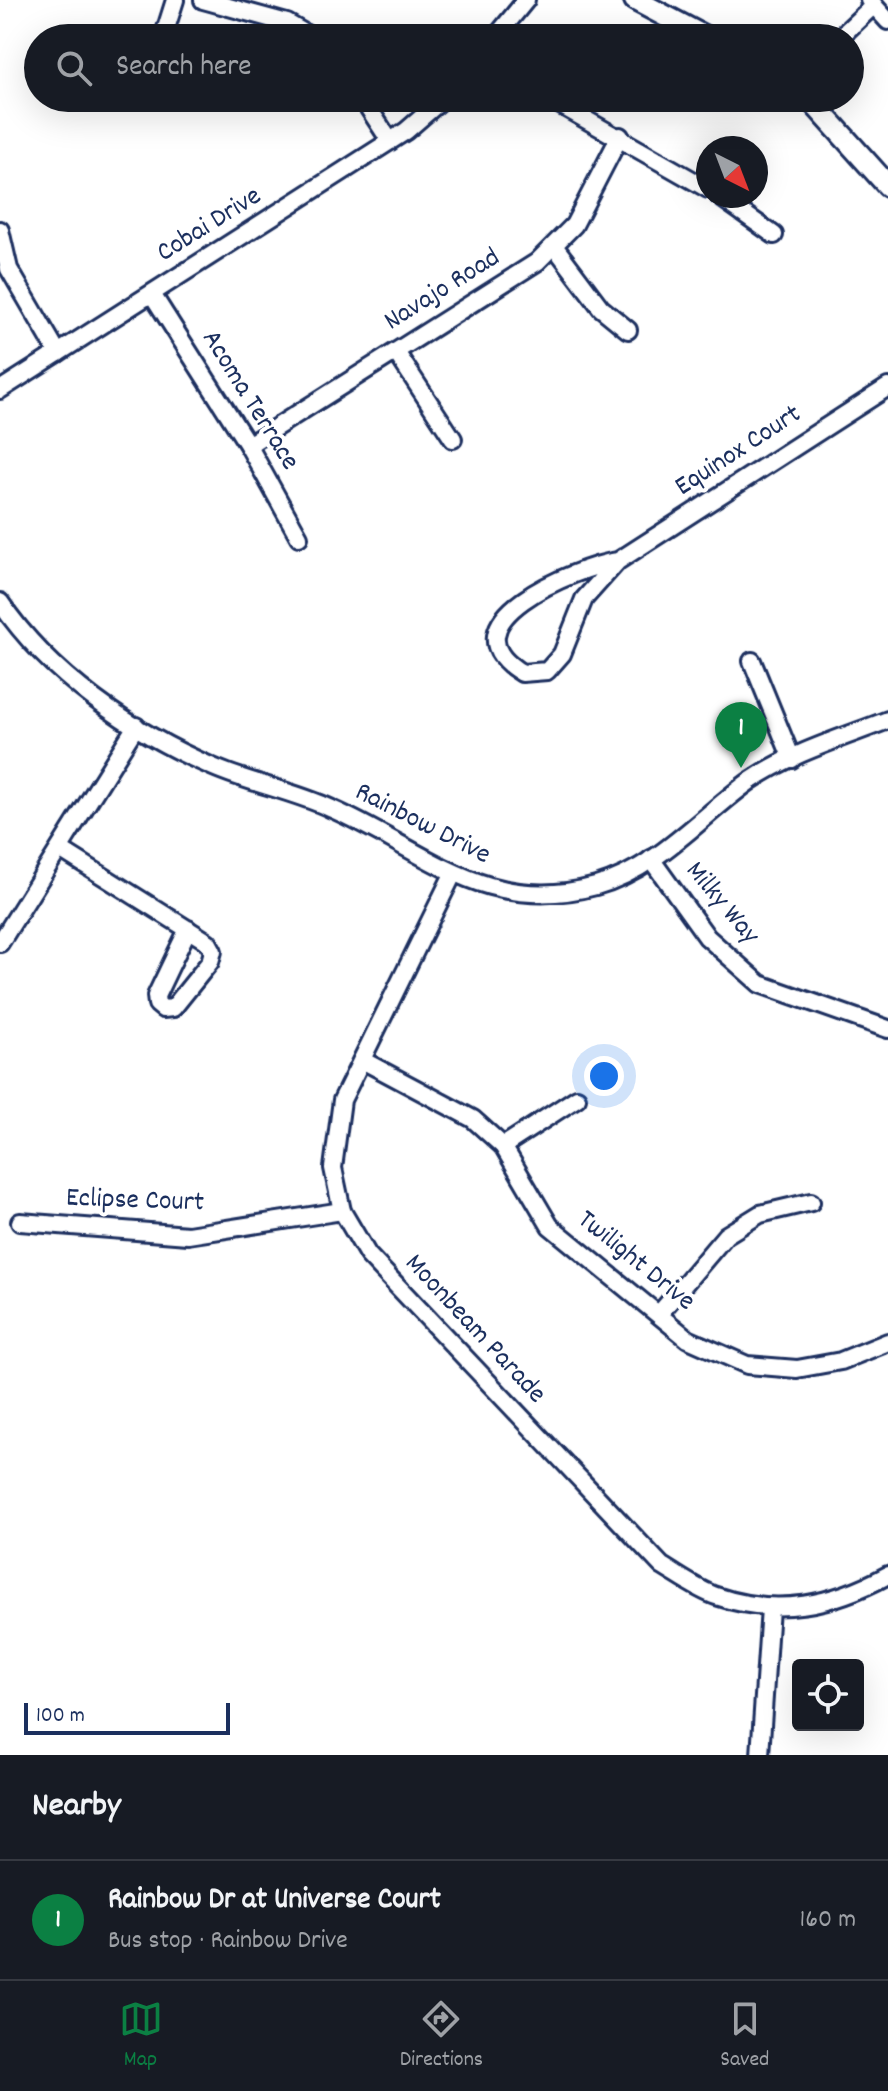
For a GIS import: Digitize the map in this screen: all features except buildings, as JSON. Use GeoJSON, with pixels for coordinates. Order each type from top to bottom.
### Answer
{"type":"FeatureCollection","features":[{"type":"Feature","properties":{"kind":"street"},"geometry":{"type":"LineString","coordinates":[[167,24],[175,0]]}},
{"type":"Feature","properties":{"kind":"street"},"geometry":{"type":"LineString","coordinates":[[203,0],[289,24]]}},
{"type":"Feature","properties":{"kind":"street"},"geometry":{"type":"LineString","coordinates":[[506,24],[526,0]]}},
{"type":"Feature","properties":{"kind":"street"},"geometry":{"type":"LineString","coordinates":[[635,0],[680,24]]}},
{"type":"Feature","properties":{"kind":"street"},"geometry":{"type":"LineString","coordinates":[[852,24],[872,3],[888,21]]}},
{"type":"Feature","properties":{"kind":"street"},"geometry":{"type":"LineString","coordinates":[[371,112],[390,141]]}},
{"type":"Feature","properties":{"kind":"street","name":"Cobai Drive"},"geometry":{"type":"LineString","coordinates":[[0,390],[390,141],[426,112]]}},
{"type":"Feature","properties":{"kind":"street"},"geometry":{"type":"LineString","coordinates":[[575,112],[696,182]]}},
{"type":"Feature","properties":{"kind":"street"},"geometry":{"type":"LineString","coordinates":[[822,112],[888,186]]}},
{"type":"Feature","properties":{"kind":"street","name":"Navajo Road"},"geometry":{"type":"LineString","coordinates":[[248,445],[555,247],[584,208],[620,136]]}},
{"type":"Feature","properties":{"kind":"street"},"geometry":{"type":"LineString","coordinates":[[736,208],[774,235]]}},
{"type":"Feature","properties":{"kind":"street"},"geometry":{"type":"LineString","coordinates":[[0,230],[9,269],[58,353]]}},
{"type":"Feature","properties":{"kind":"street"},"geometry":{"type":"LineString","coordinates":[[555,247],[601,308],[628,330]]}},
{"type":"Feature","properties":{"kind":"street","name":"Acoma Terrace"},"geometry":{"type":"LineString","coordinates":[[152,294],[248,445],[299,537]]}},
{"type":"Feature","properties":{"kind":"street"},"geometry":{"type":"LineString","coordinates":[[396,352],[453,439]]}},
{"type":"Feature","properties":{"kind":"street","name":"Equinox Court"},"geometry":{"type":"LineString","coordinates":[[618,561],[604,563],[523,599],[499,626],[497,646],[501,655],[511,666],[529,674],[547,671],[556,664],[584,599],[618,561],[888,387]]}},
{"type":"Feature","properties":{"kind":"street","name":"Rainbow Drive"},"geometry":{"type":"LineString","coordinates":[[1,605],[64,672],[136,726],[214,767],[352,818],[453,874],[491,889],[548,894],[597,886],[651,859],[750,781],[792,759],[888,720]]}},
{"type":"Feature","properties":{"kind":"street"},"geometry":{"type":"LineString","coordinates":[[752,661],[792,759]]}},
{"type":"Feature","properties":{"kind":"street"},"geometry":{"type":"LineString","coordinates":[[0,943],[136,726]]}},
{"type":"Feature","properties":{"kind":"street"},"geometry":{"type":"LineString","coordinates":[[60,849],[188,929],[210,945],[213,957],[173,1008],[163,1009],[157,1004],[156,996],[188,929]]}},
{"type":"Feature","properties":{"kind":"street","name":"Milky Way"},"geometry":{"type":"LineString","coordinates":[[651,859],[707,937],[760,984],[888,1029]]}},
{"type":"Feature","properties":{"kind":"street","name":"Moonbeam Parade"},"geometry":{"type":"LineString","coordinates":[[453,874],[342,1100],[335,1133],[333,1168],[342,1211],[368,1255],[662,1566],[715,1596],[770,1608],[813,1605],[852,1594],[888,1575]]}},
{"type":"Feature","properties":{"kind":"street","name":"Twilight Drive"},"geometry":{"type":"LineString","coordinates":[[362,1060],[473,1119],[503,1146],[550,1226],[688,1339],[747,1365],[797,1369],[841,1361],[888,1342]]}},
{"type":"Feature","properties":{"kind":"street"},"geometry":{"type":"LineString","coordinates":[[503,1146],[577,1098]]}},
{"type":"Feature","properties":{"kind":"street"},"geometry":{"type":"LineString","coordinates":[[659,1314],[726,1235],[760,1214],[811,1202]]}},
{"type":"Feature","properties":{"kind":"street","name":"Eclipse Court"},"geometry":{"type":"LineString","coordinates":[[20,1222],[188,1235],[342,1211]]}},
{"type":"Feature","properties":{"kind":"street"},"geometry":{"type":"LineString","coordinates":[[760,1755],[770,1608]]}},
{"type":"Feature","properties":{"kind":"place","name":"Rainbow Dr at Universe Court"},"geometry":{"type":"Point","coordinates":[741,768]}}]}
